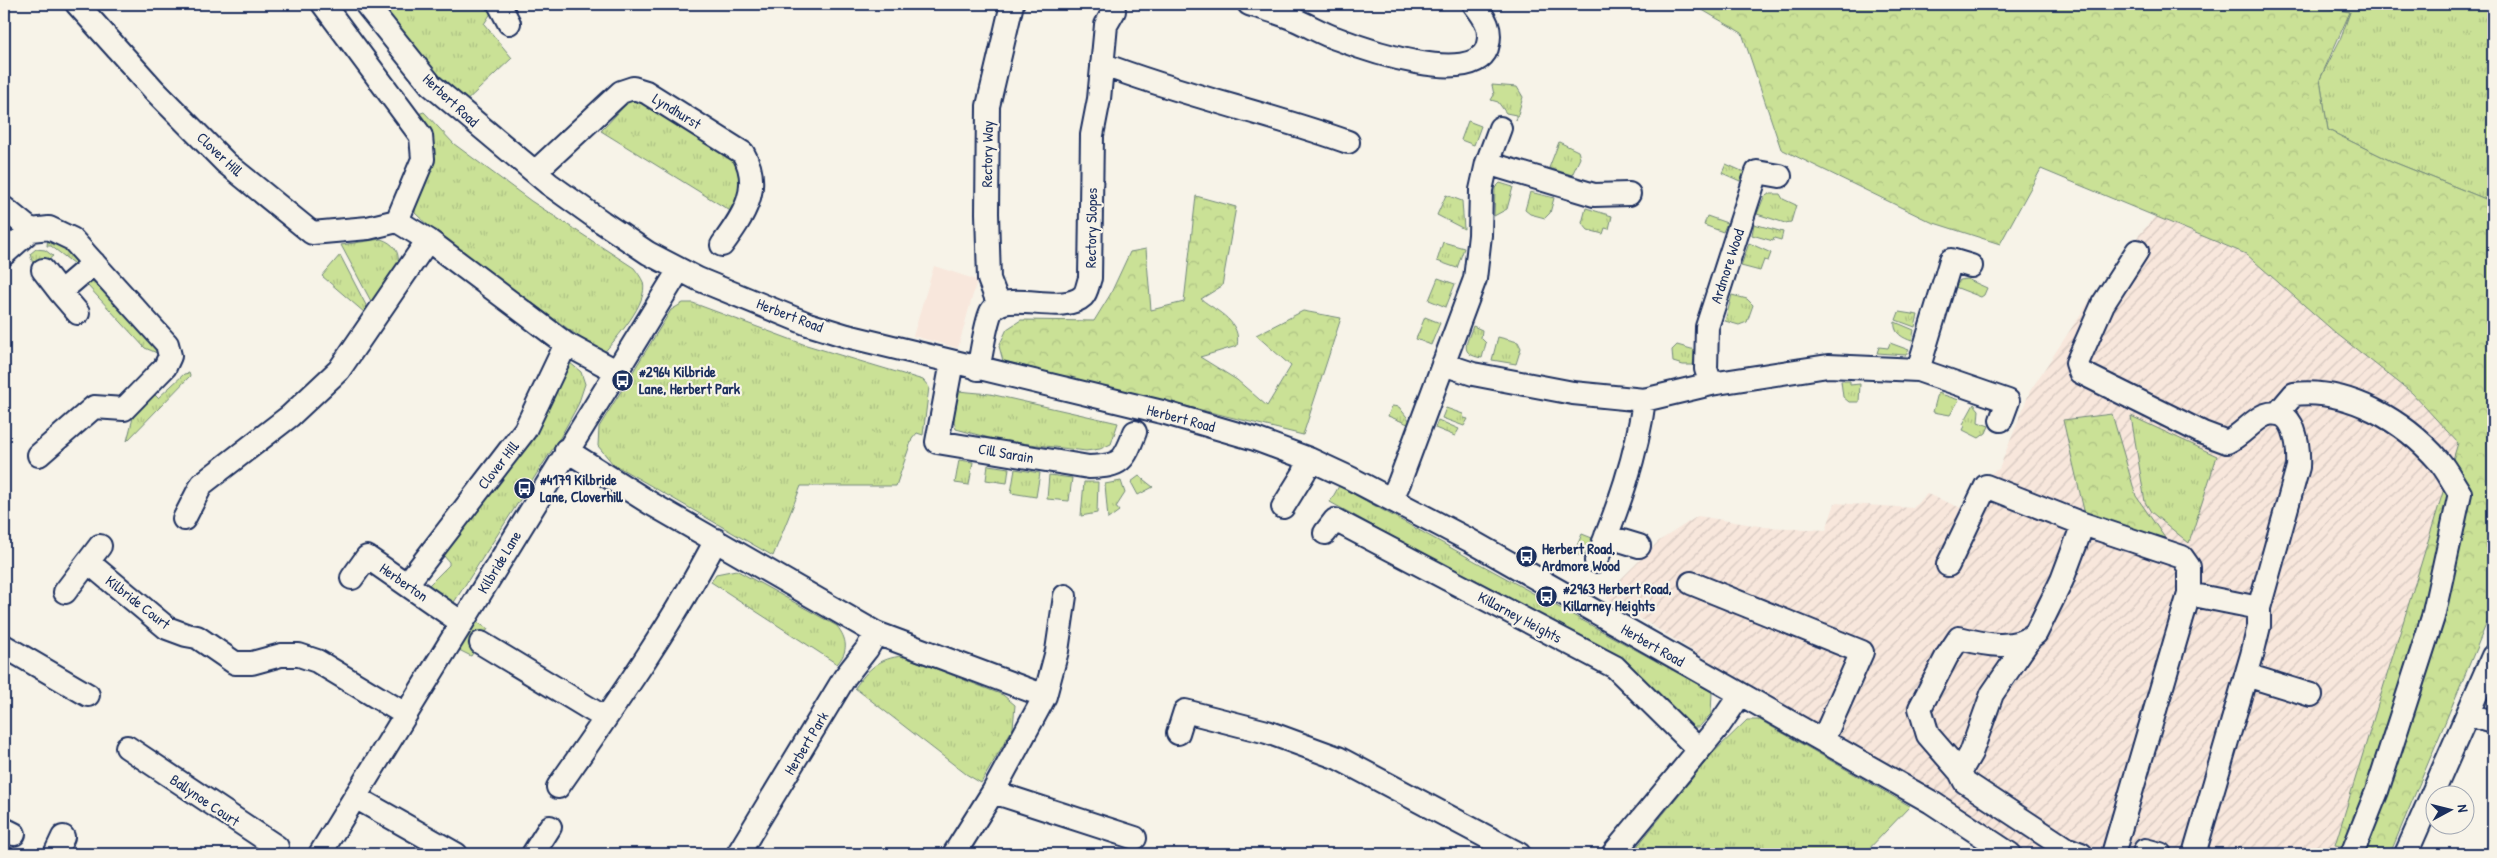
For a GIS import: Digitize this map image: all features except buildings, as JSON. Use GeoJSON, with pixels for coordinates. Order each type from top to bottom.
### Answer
{"type":"FeatureCollection","features":[{"type":"Feature","properties":{"kind":"street","name":"Clover Hill"},"geometry":{"type":"LineString","coordinates":[[77,4],[155,90],[226,163],[312,233],[368,228],[397,221]]}},
{"type":"Feature","properties":{"kind":"street"},"geometry":{"type":"LineString","coordinates":[[322,4],[422,136],[423,159],[397,221],[428,240],[566,344],[616,371]]}},
{"type":"Feature","properties":{"kind":"street","name":"Herbert Road"},"geometry":{"type":"LineString","coordinates":[[366,4],[431,85],[535,172],[602,222],[648,253],[679,270],[808,324],[978,369],[1200,422],[1309,459],[1392,498],[1740,696],[1824,740],[1931,802],[2010,854]]}},
{"type":"Feature","properties":{"kind":"street","name":"Rectory Way"},"geometry":{"type":"LineString","coordinates":[[999,305],[989,279],[987,214],[988,106],[1012,4]]}},
{"type":"Feature","properties":{"kind":"street"},"geometry":{"type":"LineString","coordinates":[[1249,4],[1296,20],[1337,39],[1376,52],[1432,65],[1446,66],[1472,63],[1479,60],[1485,53],[1490,37],[1489,26],[1474,4]]}},
{"type":"Feature","properties":{"kind":"street","name":"Rectory Slopes"},"geometry":{"type":"LineString","coordinates":[[999,305],[1011,302],[1070,304],[1084,295],[1090,278],[1092,134],[1099,99],[1106,25],[1114,11]]}},
{"type":"Feature","properties":{"kind":"street"},"geometry":{"type":"LineString","coordinates":[[1102,64],[1139,78],[1257,112],[1348,142]]}},
{"type":"Feature","properties":{"kind":"street","name":"Lyndhurst"},"geometry":{"type":"LineString","coordinates":[[535,172],[621,92],[633,88],[646,92],[743,153],[750,165],[753,183],[741,219],[722,245]]}},
{"type":"Feature","properties":{"kind":"street"},"geometry":{"type":"LineString","coordinates":[[1392,498],[1475,277],[1480,235],[1481,190],[1487,163],[1500,128]]}},
{"type":"Feature","properties":{"kind":"street"},"geometry":{"type":"LineString","coordinates":[[1487,163],[1594,195],[1629,194]]}},
{"type":"Feature","properties":{"kind":"street","name":"Ardmore Wood"},"geometry":{"type":"LineString","coordinates":[[1711,384],[1706,369],[1707,327],[1757,172],[1780,176]]}},
{"type":"Feature","properties":{"kind":"street"},"geometry":{"type":"LineString","coordinates":[[4,208],[31,230]]}},
{"type":"Feature","properties":{"kind":"street"},"geometry":{"type":"LineString","coordinates":[[4,254],[31,230],[49,228],[72,239],[167,344],[170,356],[165,367],[124,408],[94,407],[39,455]]}},
{"type":"Feature","properties":{"kind":"street"},"geometry":{"type":"LineString","coordinates":[[184,519],[202,484],[290,416],[339,370],[428,240]]}},
{"type":"Feature","properties":{"kind":"street"},"geometry":{"type":"LineString","coordinates":[[2137,250],[2103,304],[2076,363],[2080,372],[2203,434],[2227,442],[2246,431],[2265,415],[2277,414],[2286,419],[2296,433],[2299,450],[2298,467],[2259,608],[2259,626],[2194,854]]}},
{"type":"Feature","properties":{"kind":"street"},"geometry":{"type":"LineString","coordinates":[[1918,370],[1951,260],[1971,266]]}},
{"type":"Feature","properties":{"kind":"street"},"geometry":{"type":"LineString","coordinates":[[60,292],[94,263]]}},
{"type":"Feature","properties":{"kind":"street"},"geometry":{"type":"LineString","coordinates":[[43,270],[78,313]]}},
{"type":"Feature","properties":{"kind":"street","name":"Kilbride Lane"},"geometry":{"type":"LineString","coordinates":[[320,854],[566,450],[679,270]]}},
{"type":"Feature","properties":{"kind":"street"},"geometry":{"type":"LineString","coordinates":[[978,369],[992,312],[999,305]]}},
{"type":"Feature","properties":{"kind":"street","name":"Clover Hill"},"geometry":{"type":"LineString","coordinates":[[413,576],[525,430],[566,344]]}},
{"type":"Feature","properties":{"kind":"street","name":"Cill Sarain"},"geometry":{"type":"LineString","coordinates":[[952,362],[936,442],[1095,467],[1113,465],[1126,457],[1135,432]]}},
{"type":"Feature","properties":{"kind":"street"},"geometry":{"type":"LineString","coordinates":[[1443,364],[1473,374],[1573,393],[1644,400],[1711,384],[1828,366],[1918,370],[2008,401],[2001,420]]}},
{"type":"Feature","properties":{"kind":"street"},"geometry":{"type":"LineString","coordinates":[[2277,414],[2294,394],[2306,393],[2337,397],[2365,406],[2398,424],[2417,439],[2440,462],[2460,493],[2433,618],[2377,791],[2352,854]]}},
{"type":"Feature","properties":{"kind":"street"},"geometry":{"type":"LineString","coordinates":[[1596,561],[1628,478],[1641,427],[1644,400]]}},
{"type":"Feature","properties":{"kind":"street"},"geometry":{"type":"LineString","coordinates":[[566,450],[650,503],[876,633],[1045,696]]}},
{"type":"Feature","properties":{"kind":"street"},"geometry":{"type":"LineString","coordinates":[[1283,507],[1304,473],[1309,459]]}},
{"type":"Feature","properties":{"kind":"street"},"geometry":{"type":"LineString","coordinates":[[1948,565],[1986,486],[2083,524],[2182,557],[2189,567],[2189,594],[2113,854]]}},
{"type":"Feature","properties":{"kind":"street","name":"Killarney Heights"},"geometry":{"type":"LineString","coordinates":[[1324,533],[1335,520],[1615,667],[1699,750]]}},
{"type":"Feature","properties":{"kind":"street"},"geometry":{"type":"LineString","coordinates":[[1960,772],[1971,753],[1992,694],[2049,610],[2078,542],[2083,524]]}},
{"type":"Feature","properties":{"kind":"street"},"geometry":{"type":"LineString","coordinates":[[1606,536],[1638,546]]}},
{"type":"Feature","properties":{"kind":"street"},"geometry":{"type":"LineString","coordinates":[[558,787],[692,586],[716,540]]}},
{"type":"Feature","properties":{"kind":"street","name":"Kilbride Court"},"geometry":{"type":"LineString","coordinates":[[65,592],[94,554],[167,628],[197,637],[235,664],[252,663],[281,655],[299,655],[317,661],[406,714]]}},
{"type":"Feature","properties":{"kind":"street","name":"Herberton"},"geometry":{"type":"LineString","coordinates":[[352,578],[367,557],[462,623]]}},
{"type":"Feature","properties":{"kind":"street"},"geometry":{"type":"LineString","coordinates":[[1691,583],[1862,652],[1824,740]]}},
{"type":"Feature","properties":{"kind":"street"},"geometry":{"type":"LineString","coordinates":[[2189,594],[2259,608]]}},
{"type":"Feature","properties":{"kind":"street"},"geometry":{"type":"LineString","coordinates":[[954,854],[993,792],[1045,696],[1057,651],[1065,596]]}},
{"type":"Feature","properties":{"kind":"street","name":"Herbert Park"},"geometry":{"type":"LineString","coordinates":[[738,854],[845,678],[867,650],[876,633]]}},
{"type":"Feature","properties":{"kind":"street"},"geometry":{"type":"LineString","coordinates":[[2031,637],[2010,644],[1993,646],[1959,638],[1947,656],[1920,708],[1928,735],[1960,772],[1965,782],[2065,848],[2081,854]]}},
{"type":"Feature","properties":{"kind":"street"},"geometry":{"type":"LineString","coordinates":[[481,643],[605,718]]}},
{"type":"Feature","properties":{"kind":"street"},"geometry":{"type":"LineString","coordinates":[[4,646],[88,695]]}},
{"type":"Feature","properties":{"kind":"street"},"geometry":{"type":"LineString","coordinates":[[2406,854],[2493,656]]}},
{"type":"Feature","properties":{"kind":"street"},"geometry":{"type":"LineString","coordinates":[[2246,675],[2311,695]]}},
{"type":"Feature","properties":{"kind":"street"},"geometry":{"type":"LineString","coordinates":[[1613,854],[1699,750],[1740,696]]}},
{"type":"Feature","properties":{"kind":"street"},"geometry":{"type":"LineString","coordinates":[[1178,733],[1185,711],[1267,732],[1338,758],[1519,854]]}},
{"type":"Feature","properties":{"kind":"street"},"geometry":{"type":"LineString","coordinates":[[2469,714],[2493,722]]}},
{"type":"Feature","properties":{"kind":"street","name":"Ballynoe Court"},"geometry":{"type":"LineString","coordinates":[[127,747],[277,847],[272,854]]}},
{"type":"Feature","properties":{"kind":"street"},"geometry":{"type":"LineString","coordinates":[[993,792],[1135,838]]}},
{"type":"Feature","properties":{"kind":"street"},"geometry":{"type":"LineString","coordinates":[[355,797],[451,853]]}},
{"type":"Feature","properties":{"kind":"street"},"geometry":{"type":"LineString","coordinates":[[533,854],[550,827]]}},
{"type":"Feature","properties":{"kind":"street"},"geometry":{"type":"LineString","coordinates":[[2144,854],[2145,850],[2160,854]]}},
{"type":"Feature","properties":{"kind":"shaded area"},"geometry":{"type":"Polygon","coordinates":[[[2156,216],[2246,254],[2493,462],[2389,854],[2024,854],[1607,598],[1615,585],[1659,541],[1698,516],[1765,527],[1826,530],[1835,503],[1913,508],[1927,494],[1966,510],[1986,476],[1999,469],[2030,391],[2115,262],[2156,216]]]}},
{"type":"Feature","properties":{"kind":"shaded area"},"geometry":{"type":"Polygon","coordinates":[[[934,266],[977,280],[958,348],[913,336],[934,266]]]}},
{"type":"Feature","properties":{"kind":"green space"},"geometry":{"type":"Polygon","coordinates":[[[379,4],[488,4],[493,10],[484,24],[512,58],[462,105],[447,90],[379,4]]]}},
{"type":"Feature","properties":{"kind":"green space"},"geometry":{"type":"Polygon","coordinates":[[[1692,4],[2304,4],[2350,12],[2320,79],[2328,130],[2391,161],[2493,202],[2493,608],[2390,854],[2375,854],[2335,845],[2458,443],[2412,393],[2337,334],[2246,254],[2041,169],[2000,244],[1931,222],[1781,149],[1742,33],[1692,4]]]}},
{"type":"Feature","properties":{"kind":"green space"},"geometry":{"type":"Polygon","coordinates":[[[2304,4],[2493,4],[2493,202],[2391,161],[2328,130],[2320,79],[2341,38],[2350,12],[2304,4]]]}},
{"type":"Feature","properties":{"kind":"green space"},"geometry":{"type":"Polygon","coordinates":[[[1492,85],[1517,87],[1523,97],[1516,121],[1516,115],[1506,113],[1498,102],[1491,100],[1494,95],[1492,85]]]}},
{"type":"Feature","properties":{"kind":"green space"},"geometry":{"type":"Polygon","coordinates":[[[630,100],[639,100],[732,157],[742,172],[739,194],[732,212],[601,131],[630,100]]]}},
{"type":"Feature","properties":{"kind":"green space"},"geometry":{"type":"Polygon","coordinates":[[[424,112],[454,144],[531,201],[634,268],[640,276],[644,290],[641,300],[623,330],[603,354],[439,236],[415,213],[418,114],[424,112]]]}},
{"type":"Feature","properties":{"kind":"green space"},"geometry":{"type":"Polygon","coordinates":[[[1468,121],[1481,126],[1474,145],[1461,140],[1468,121]]]}},
{"type":"Feature","properties":{"kind":"green space"},"geometry":{"type":"Polygon","coordinates":[[[1559,142],[1578,151],[1580,158],[1572,175],[1549,168],[1559,142]]]}},
{"type":"Feature","properties":{"kind":"green space"},"geometry":{"type":"Polygon","coordinates":[[[1726,164],[1744,172],[1740,181],[1722,173],[1726,164]]]}},
{"type":"Feature","properties":{"kind":"green space"},"geometry":{"type":"Polygon","coordinates":[[[1500,183],[1513,187],[1507,209],[1494,216],[1495,188],[1500,183]]]}},
{"type":"Feature","properties":{"kind":"green space"},"geometry":{"type":"Polygon","coordinates":[[[1530,192],[1554,198],[1550,213],[1545,218],[1530,214],[1525,210],[1530,192]]]}},
{"type":"Feature","properties":{"kind":"green space"},"geometry":{"type":"Polygon","coordinates":[[[1769,194],[1780,194],[1783,199],[1796,205],[1791,222],[1785,223],[1757,214],[1764,197],[1769,194]]]}},
{"type":"Feature","properties":{"kind":"green space"},"geometry":{"type":"Polygon","coordinates":[[[1446,195],[1462,201],[1464,229],[1437,215],[1446,195]]]}},
{"type":"Feature","properties":{"kind":"green space"},"geometry":{"type":"Polygon","coordinates":[[[1196,196],[1236,207],[1222,286],[1201,299],[1221,313],[1232,324],[1238,338],[1237,346],[1200,357],[1237,380],[1267,406],[1291,366],[1256,335],[1303,311],[1341,318],[1303,435],[1003,361],[999,346],[1007,329],[1021,320],[1094,321],[1110,295],[1130,252],[1146,249],[1151,310],[1184,302],[1196,196]]]}},
{"type":"Feature","properties":{"kind":"green space"},"geometry":{"type":"Polygon","coordinates":[[[1586,208],[1612,216],[1609,229],[1605,228],[1603,234],[1588,230],[1582,223],[1586,208]]]}},
{"type":"Feature","properties":{"kind":"green space"},"geometry":{"type":"Polygon","coordinates":[[[1707,216],[1727,223],[1723,232],[1704,225],[1707,216]]]}},
{"type":"Feature","properties":{"kind":"green space"},"geometry":{"type":"Polygon","coordinates":[[[1754,224],[1783,232],[1781,240],[1774,238],[1773,241],[1752,235],[1754,224]]]}},
{"type":"Feature","properties":{"kind":"green space"},"geometry":{"type":"Polygon","coordinates":[[[48,236],[60,242],[81,261],[78,267],[51,246],[47,246],[48,236]]]}},
{"type":"Feature","properties":{"kind":"green space"},"geometry":{"type":"Polygon","coordinates":[[[381,239],[395,248],[398,255],[398,264],[373,305],[341,245],[381,239]]]}},
{"type":"Feature","properties":{"kind":"green space"},"geometry":{"type":"Polygon","coordinates":[[[1443,242],[1464,248],[1457,268],[1437,261],[1443,242]]]}},
{"type":"Feature","properties":{"kind":"green space"},"geometry":{"type":"Polygon","coordinates":[[[1749,243],[1771,253],[1768,261],[1764,260],[1760,271],[1741,266],[1749,243]]]}},
{"type":"Feature","properties":{"kind":"green space"},"geometry":{"type":"Polygon","coordinates":[[[36,249],[45,250],[53,256],[35,271],[30,254],[36,249]]]}},
{"type":"Feature","properties":{"kind":"green space"},"geometry":{"type":"Polygon","coordinates":[[[340,255],[368,309],[365,313],[322,276],[340,255]]]}},
{"type":"Feature","properties":{"kind":"green space"},"geometry":{"type":"Polygon","coordinates":[[[91,275],[158,349],[157,353],[145,348],[87,285],[86,280],[91,275]]]}},
{"type":"Feature","properties":{"kind":"green space"},"geometry":{"type":"Polygon","coordinates":[[[1438,278],[1455,284],[1446,307],[1429,300],[1438,278]]]}},
{"type":"Feature","properties":{"kind":"green space"},"geometry":{"type":"Polygon","coordinates":[[[1967,279],[1987,288],[1984,295],[1981,297],[1955,287],[1960,280],[1967,279]]]}},
{"type":"Feature","properties":{"kind":"green space"},"geometry":{"type":"Polygon","coordinates":[[[1732,295],[1747,299],[1753,305],[1747,322],[1739,325],[1725,321],[1732,295]]]}},
{"type":"Feature","properties":{"kind":"green space"},"geometry":{"type":"Polygon","coordinates":[[[683,303],[693,303],[803,344],[923,380],[929,387],[923,435],[917,433],[912,439],[896,486],[801,486],[773,556],[613,464],[598,446],[599,427],[671,310],[683,303]]]}},
{"type":"Feature","properties":{"kind":"green space"},"geometry":{"type":"Polygon","coordinates":[[[1899,312],[1918,315],[1915,327],[1896,320],[1899,312]]]}},
{"type":"Feature","properties":{"kind":"green space"},"geometry":{"type":"Polygon","coordinates":[[[1425,317],[1440,323],[1431,345],[1416,339],[1425,317]]]}},
{"type":"Feature","properties":{"kind":"green space"},"geometry":{"type":"Polygon","coordinates":[[[1895,322],[1914,330],[1912,341],[1902,337],[1897,332],[1895,322]]]}},
{"type":"Feature","properties":{"kind":"green space"},"geometry":{"type":"Polygon","coordinates":[[[1473,326],[1482,330],[1481,338],[1486,343],[1482,358],[1474,356],[1467,351],[1466,347],[1473,326]]]}},
{"type":"Feature","properties":{"kind":"green space"},"geometry":{"type":"Polygon","coordinates":[[[1498,337],[1518,342],[1521,348],[1516,364],[1492,360],[1498,337]]]}},
{"type":"Feature","properties":{"kind":"green space"},"geometry":{"type":"Polygon","coordinates":[[[1890,343],[1909,350],[1906,355],[1877,353],[1879,347],[1888,348],[1890,343]]]}},
{"type":"Feature","properties":{"kind":"green space"},"geometry":{"type":"Polygon","coordinates":[[[1677,345],[1695,350],[1693,365],[1673,362],[1672,350],[1677,345]]]}},
{"type":"Feature","properties":{"kind":"green space"},"geometry":{"type":"Polygon","coordinates":[[[569,362],[581,372],[585,384],[578,405],[561,436],[449,610],[424,590],[449,565],[444,556],[443,548],[569,362]]]}},
{"type":"Feature","properties":{"kind":"green space"},"geometry":{"type":"Polygon","coordinates":[[[189,373],[190,376],[127,441],[135,410],[154,394],[158,398],[184,374],[189,373]]]}},
{"type":"Feature","properties":{"kind":"green space"},"geometry":{"type":"Polygon","coordinates":[[[1841,381],[1850,381],[1850,385],[1860,384],[1859,402],[1849,402],[1843,397],[1841,381]]]}},
{"type":"Feature","properties":{"kind":"green space"},"geometry":{"type":"Polygon","coordinates":[[[958,391],[990,394],[1118,423],[1111,444],[1100,449],[1086,451],[997,440],[956,429],[950,406],[954,393],[958,391]]]}},
{"type":"Feature","properties":{"kind":"green space"},"geometry":{"type":"Polygon","coordinates":[[[1938,393],[1959,400],[1950,415],[1933,412],[1938,393]]]}},
{"type":"Feature","properties":{"kind":"green space"},"geometry":{"type":"Polygon","coordinates":[[[1974,404],[1979,410],[1978,422],[1989,426],[1986,433],[1979,438],[1963,430],[1965,426],[1963,424],[1974,404]]]}},
{"type":"Feature","properties":{"kind":"green space"},"geometry":{"type":"Polygon","coordinates":[[[1392,406],[1399,407],[1410,421],[1408,424],[1388,416],[1392,406]]]}},
{"type":"Feature","properties":{"kind":"green space"},"geometry":{"type":"Polygon","coordinates":[[[1446,408],[1463,414],[1464,418],[1468,419],[1464,426],[1442,418],[1446,408]]]}},
{"type":"Feature","properties":{"kind":"green space"},"geometry":{"type":"Polygon","coordinates":[[[2112,414],[2136,496],[2165,538],[2086,519],[2063,420],[2112,414]]]}},
{"type":"Feature","properties":{"kind":"green space"},"geometry":{"type":"Polygon","coordinates":[[[2131,416],[2217,456],[2189,543],[2151,512],[2145,502],[2131,416]]]}},
{"type":"Feature","properties":{"kind":"green space"},"geometry":{"type":"Polygon","coordinates":[[[1438,420],[1459,429],[1455,436],[1435,428],[1438,420]]]}},
{"type":"Feature","properties":{"kind":"green space"},"geometry":{"type":"Polygon","coordinates":[[[959,460],[973,462],[969,485],[955,483],[959,460]]]}},
{"type":"Feature","properties":{"kind":"green space"},"geometry":{"type":"Polygon","coordinates":[[[988,465],[1009,468],[1007,483],[986,480],[988,465]]]}},
{"type":"Feature","properties":{"kind":"green space"},"geometry":{"type":"Polygon","coordinates":[[[1015,469],[1040,473],[1036,497],[1011,493],[1015,469]]]}},
{"type":"Feature","properties":{"kind":"green space"},"geometry":{"type":"Polygon","coordinates":[[[1049,475],[1072,478],[1069,501],[1047,499],[1049,475]]]}},
{"type":"Feature","properties":{"kind":"green space"},"geometry":{"type":"Polygon","coordinates":[[[1139,476],[1153,487],[1138,495],[1131,482],[1139,476]]]}},
{"type":"Feature","properties":{"kind":"green space"},"geometry":{"type":"Polygon","coordinates":[[[1121,481],[1125,493],[1116,507],[1119,511],[1108,519],[1105,484],[1121,481]]]}},
{"type":"Feature","properties":{"kind":"green space"},"geometry":{"type":"Polygon","coordinates":[[[1084,482],[1098,482],[1097,513],[1081,516],[1084,482]]]}},
{"type":"Feature","properties":{"kind":"green space"},"geometry":{"type":"Polygon","coordinates":[[[1339,486],[1712,692],[1711,714],[1699,727],[1685,727],[1626,666],[1330,502],[1339,486]]]}},
{"type":"Feature","properties":{"kind":"green space"},"geometry":{"type":"Polygon","coordinates":[[[1582,534],[1592,538],[1584,557],[1574,553],[1582,534]]]}},
{"type":"Feature","properties":{"kind":"green space"},"geometry":{"type":"Polygon","coordinates":[[[736,570],[837,626],[845,640],[845,650],[837,664],[711,582],[716,574],[736,570]]]}},
{"type":"Feature","properties":{"kind":"green space"},"geometry":{"type":"Polygon","coordinates":[[[477,622],[488,629],[471,656],[459,650],[477,622]]]}},
{"type":"Feature","properties":{"kind":"green space"},"geometry":{"type":"Polygon","coordinates":[[[903,656],[1003,695],[1015,705],[1013,728],[981,783],[966,774],[855,688],[870,670],[881,662],[903,656]]]}},
{"type":"Feature","properties":{"kind":"green space"},"geometry":{"type":"Polygon","coordinates":[[[1747,720],[1760,720],[1910,806],[1864,854],[1631,854],[1711,755],[1747,720]]]}},
{"type":"Feature","properties":{"kind":"place","name":"#2964 Kilbride Lane, Herbert Park"},"geometry":{"type":"Point","coordinates":[623,380]}},
{"type":"Feature","properties":{"kind":"place","name":"#4179 Kilbride Lane, Cloverhill"},"geometry":{"type":"Point","coordinates":[524,488]}},
{"type":"Feature","properties":{"kind":"place","name":"Herbert Road, Ardmore Wood"},"geometry":{"type":"Point","coordinates":[1526,557]}},
{"type":"Feature","properties":{"kind":"place","name":"#2963 Herbert Road, Killarney Heights"},"geometry":{"type":"Point","coordinates":[1547,597]}}]}
